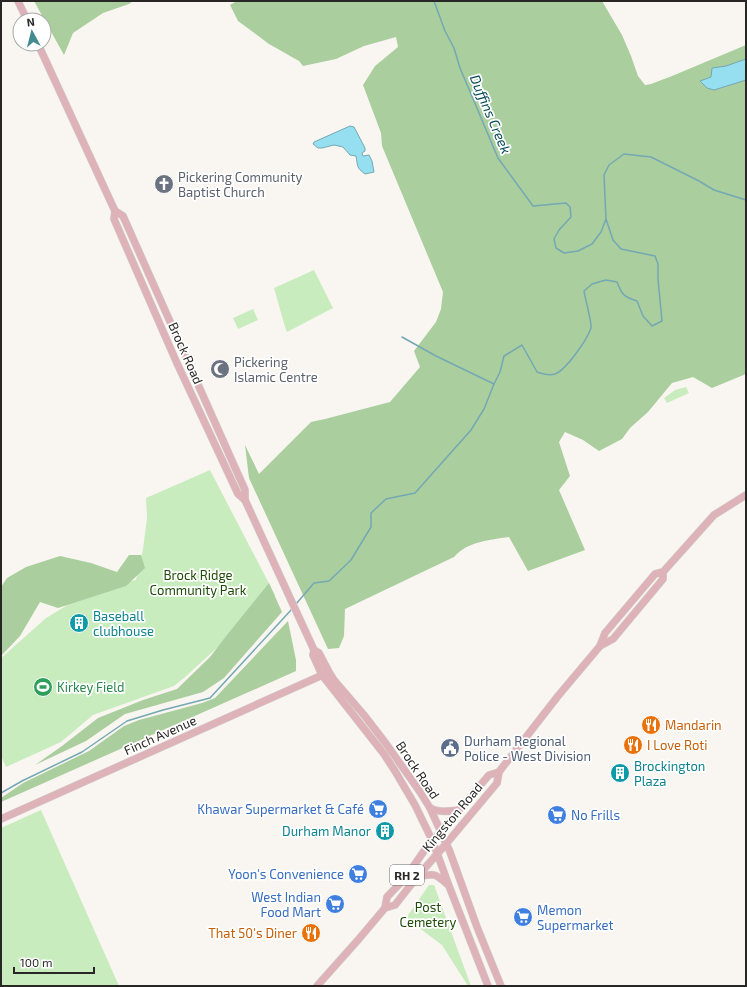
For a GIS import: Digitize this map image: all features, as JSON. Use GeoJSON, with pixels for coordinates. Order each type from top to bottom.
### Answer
{"type":"FeatureCollection","features":[{"type":"Feature","properties":{"kind":"main road"},"geometry":{"type":"LineString","coordinates":[[18,1],[23,12]]}},
{"type":"Feature","properties":{"kind":"main road","name":"Brock Road"},"geometry":{"type":"LineString","coordinates":[[42,52],[115,211],[114,219],[195,403],[238,494],[245,500]]}},
{"type":"Feature","properties":{"kind":"main road","name":"Brock Road"},"geometry":{"type":"LineString","coordinates":[[115,211],[123,216],[245,490],[245,500],[314,650],[313,655],[325,674],[384,754],[415,805],[433,842],[488,986]]}},
{"type":"Feature","properties":{"kind":"main road"},"geometry":{"type":"LineString","coordinates":[[195,403],[208,409]]}},
{"type":"Feature","properties":{"kind":"main road","name":"Kingston Road"},"geometry":{"type":"LineString","coordinates":[[385,908],[395,905],[497,783],[499,772],[558,696],[600,646],[605,633],[655,574],[663,572],[714,515],[746,495]]}},
{"type":"Feature","properties":{"kind":"main road","name":"Kingston Road"},"geometry":{"type":"LineString","coordinates":[[600,646],[613,640],[664,579],[663,572]]}},
{"type":"Feature","properties":{"kind":"main road","name":"Brock Road"},"geometry":{"type":"LineString","coordinates":[[325,674],[334,680],[364,715],[387,745],[430,808],[446,844],[501,986]]}},
{"type":"Feature","properties":{"kind":"main road","name":"Finch Avenue"},"geometry":{"type":"LineString","coordinates":[[1,819],[325,674]]}},
{"type":"Feature","properties":{"kind":"main road","name":"Kingston Road"},"geometry":{"type":"LineString","coordinates":[[317,986],[385,908],[387,897],[406,877],[424,851],[489,775],[499,772]]}},
{"type":"Feature","properties":{"kind":"main road"},"geometry":{"type":"LineString","coordinates":[[430,808],[439,811],[459,810]]}},
{"type":"Feature","properties":{"kind":"main road"},"geometry":{"type":"LineString","coordinates":[[417,877],[433,874],[449,886]]}},
{"type":"Feature","properties":{"kind":"green space"},"geometry":{"type":"Polygon","coordinates":[[[34,1],[133,1],[129,4],[103,13],[73,33],[64,55],[52,33],[52,12],[40,12],[34,1]]]}},
{"type":"Feature","properties":{"kind":"green space"},"geometry":{"type":"Polygon","coordinates":[[[237,1],[602,1],[622,35],[638,76],[645,85],[672,76],[746,45],[746,374],[712,388],[693,377],[672,383],[648,412],[630,428],[622,439],[599,451],[583,440],[565,432],[559,442],[570,476],[559,490],[585,550],[528,571],[509,537],[487,540],[473,544],[454,557],[345,609],[344,636],[339,648],[328,649],[249,478],[245,445],[259,474],[311,422],[390,402],[420,367],[414,351],[436,322],[441,309],[443,292],[382,146],[381,133],[363,85],[375,66],[398,47],[396,37],[364,46],[336,59],[303,66],[299,61],[269,44],[238,21],[230,5],[237,1]]]}},
{"type":"Feature","properties":{"kind":"green space"},"geometry":{"type":"Polygon","coordinates":[[[314,270],[333,308],[287,332],[274,288],[314,270]]]}},
{"type":"Feature","properties":{"kind":"green space"},"geometry":{"type":"Polygon","coordinates":[[[253,309],[258,320],[238,329],[233,318],[253,309]]]}},
{"type":"Feature","properties":{"kind":"green space"},"geometry":{"type":"Polygon","coordinates":[[[686,387],[689,393],[667,403],[664,398],[675,390],[686,387]]]}},
{"type":"Feature","properties":{"kind":"green space","name":"Brock Ridge Community Park"},"geometry":{"type":"Polygon","coordinates":[[[210,470],[275,595],[174,686],[93,715],[61,742],[6,767],[1,756],[1,658],[46,618],[94,589],[136,580],[143,549],[147,518],[146,498],[210,470]]]}},
{"type":"Feature","properties":{"kind":"green space"},"geometry":{"type":"Polygon","coordinates":[[[129,555],[141,555],[145,568],[126,586],[58,608],[40,602],[20,636],[1,656],[1,587],[7,578],[26,567],[60,556],[91,563],[117,572],[129,555]]]}},
{"type":"Feature","properties":{"kind":"green space"},"geometry":{"type":"Polygon","coordinates":[[[269,583],[282,612],[224,678],[203,692],[125,714],[86,741],[35,765],[98,718],[143,700],[177,689],[210,657],[269,583]]]}},
{"type":"Feature","properties":{"kind":"green space"},"geometry":{"type":"Polygon","coordinates":[[[288,621],[296,660],[296,671],[1,802],[1,798],[23,783],[89,751],[124,726],[139,720],[215,698],[288,621]]]}},
{"type":"Feature","properties":{"kind":"green space"},"geometry":{"type":"Polygon","coordinates":[[[41,810],[119,986],[1,986],[1,828],[41,810]]]}},
{"type":"Feature","properties":{"kind":"green space","name":"Post Cemetery"},"geometry":{"type":"Polygon","coordinates":[[[429,885],[434,885],[471,986],[468,986],[442,945],[406,918],[429,885]]]}},
{"type":"Feature","properties":{"kind":"water"},"geometry":{"type":"Polygon","coordinates":[[[746,59],[746,80],[714,90],[707,88],[700,81],[711,77],[712,68],[726,66],[746,59]]]}},
{"type":"Feature","properties":{"kind":"water"},"geometry":{"type":"Polygon","coordinates":[[[350,126],[354,127],[365,148],[365,151],[362,153],[363,156],[369,155],[374,172],[365,174],[360,170],[356,156],[350,155],[343,147],[334,145],[318,148],[313,144],[314,142],[350,126]]]}},
{"type":"Feature","properties":{"kind":"waterway","name":"Duffins Creek"},"geometry":{"type":"LineString","coordinates":[[434,1],[445,31],[454,48],[460,68],[498,158],[533,206],[566,203],[570,207],[571,217],[559,230],[554,239],[556,248],[564,253],[578,251],[592,244],[601,232],[606,219],[604,175],[609,165],[624,154],[651,157],[714,190],[746,200]]}},
{"type":"Feature","properties":{"kind":"waterway"},"geometry":{"type":"LineString","coordinates":[[296,604],[314,583],[329,581],[351,560],[371,527],[371,513],[386,499],[415,493],[471,430],[484,409],[500,372],[504,356],[522,345],[537,372],[553,375],[565,367],[581,347],[591,328],[584,291],[592,284],[606,280],[617,282],[624,295],[637,301],[643,316],[652,326],[662,321],[658,264],[655,256],[621,249],[613,240],[606,219]]}},
{"type":"Feature","properties":{"kind":"waterway"},"geometry":{"type":"LineString","coordinates":[[402,337],[436,356],[494,384]]}},
{"type":"Feature","properties":{"kind":"waterway"},"geometry":{"type":"LineString","coordinates":[[1,793],[22,781],[82,752],[127,721],[210,698],[292,609]]}},
{"type":"Feature","properties":{"kind":"place","name":"Pickering Community Baptist Church"},"geometry":{"type":"Point","coordinates":[164,184]}},
{"type":"Feature","properties":{"kind":"place","name":"Pickering Islamic Centre"},"geometry":{"type":"Point","coordinates":[220,369]}},
{"type":"Feature","properties":{"kind":"place","name":"Baseball clubhouse"},"geometry":{"type":"Point","coordinates":[79,623]}},
{"type":"Feature","properties":{"kind":"place","name":"Kirkey Field"},"geometry":{"type":"Point","coordinates":[43,687]}},
{"type":"Feature","properties":{"kind":"place","name":"Mandarin"},"geometry":{"type":"Point","coordinates":[651,725]}},
{"type":"Feature","properties":{"kind":"place","name":"I Love Roti"},"geometry":{"type":"Point","coordinates":[633,745]}},
{"type":"Feature","properties":{"kind":"place","name":"Durham Regional Police - West Division"},"geometry":{"type":"Point","coordinates":[450,748]}},
{"type":"Feature","properties":{"kind":"place","name":"Brockington Plaza"},"geometry":{"type":"Point","coordinates":[620,773]}},
{"type":"Feature","properties":{"kind":"place","name":"Khawar Supermarket & Café"},"geometry":{"type":"Point","coordinates":[378,809]}},
{"type":"Feature","properties":{"kind":"place","name":"No Frills"},"geometry":{"type":"Point","coordinates":[557,815]}},
{"type":"Feature","properties":{"kind":"place","name":"Durham Manor"},"geometry":{"type":"Point","coordinates":[385,831]}},
{"type":"Feature","properties":{"kind":"place","name":"Yoon's Convenience"},"geometry":{"type":"Point","coordinates":[358,874]}},
{"type":"Feature","properties":{"kind":"place","name":"West Indian Food Mart"},"geometry":{"type":"Point","coordinates":[335,904]}},
{"type":"Feature","properties":{"kind":"place","name":"Memon Supermarket"},"geometry":{"type":"Point","coordinates":[523,917]}},
{"type":"Feature","properties":{"kind":"place","name":"That 50's Diner"},"geometry":{"type":"Point","coordinates":[311,933]}}]}
